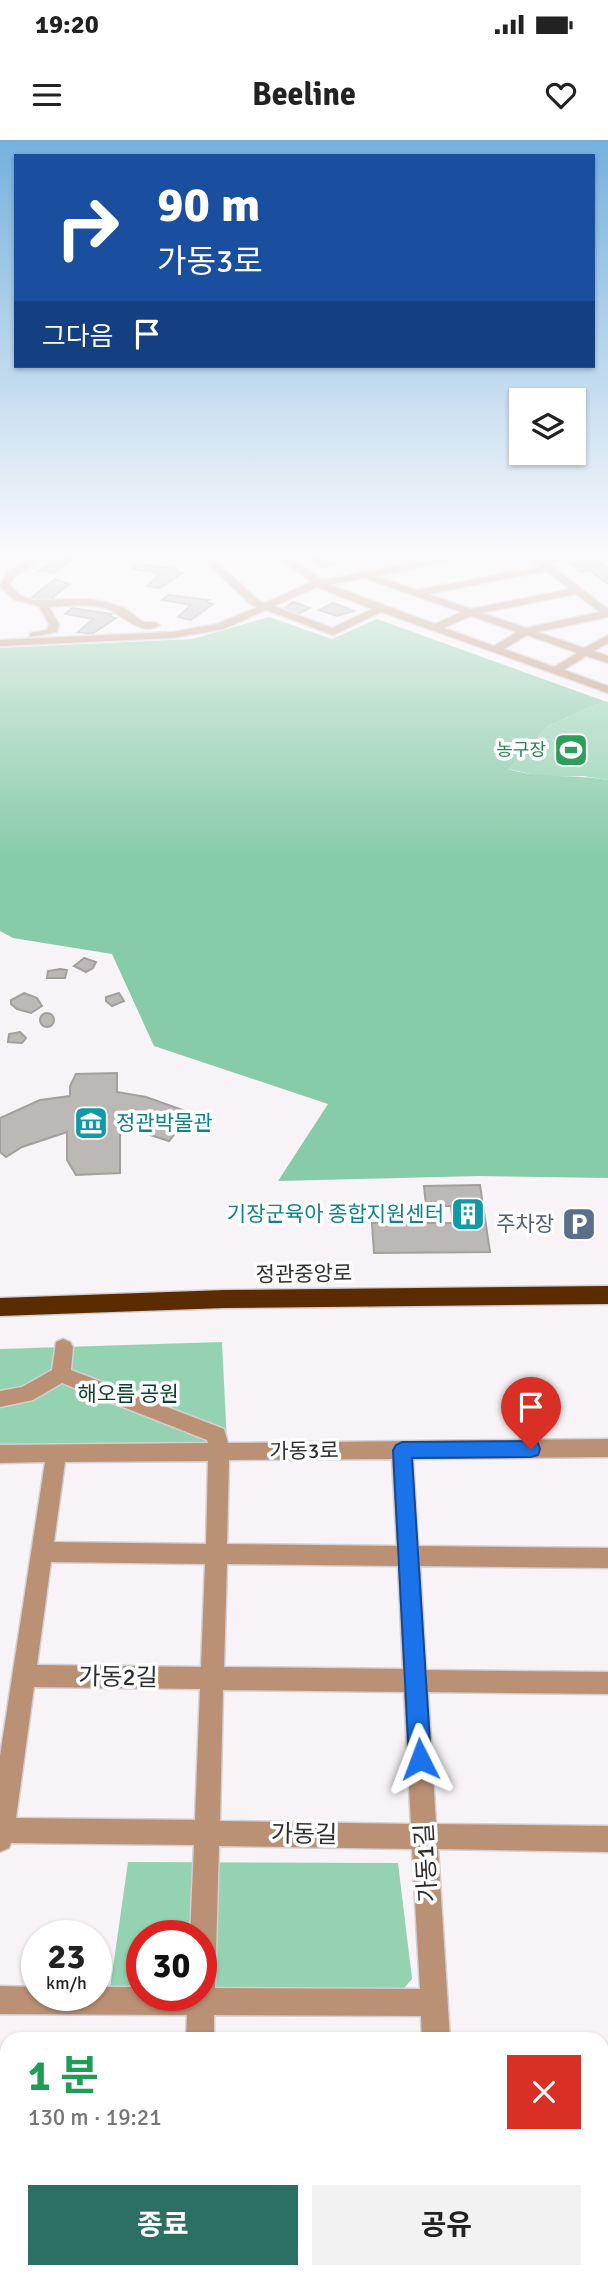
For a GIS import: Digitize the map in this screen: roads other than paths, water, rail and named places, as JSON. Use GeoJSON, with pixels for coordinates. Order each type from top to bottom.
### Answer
{"type":"FeatureCollection","features":[{"type":"Feature","properties":{"kind":"highway","name":"정관중앙로"},"geometry":{"type":"LineString","coordinates":[[0,1307],[225,1299],[608,1295]]}},
{"type":"Feature","properties":{"kind":"street"},"geometry":{"type":"LineString","coordinates":[[517,657],[608,690]]}},
{"type":"Feature","properties":{"kind":"street"},"geometry":{"type":"LineString","coordinates":[[555,671],[577,657]]}},
{"type":"Feature","properties":{"kind":"street"},"geometry":{"type":"LineString","coordinates":[[61,1374],[63,1347]]}},
{"type":"Feature","properties":{"kind":"street"},"geometry":{"type":"LineString","coordinates":[[0,1399],[26,1394],[61,1374]]}},
{"type":"Feature","properties":{"kind":"street"},"geometry":{"type":"LineString","coordinates":[[61,1374],[217,1435],[219,1452],[213,1678],[204,1920]]}},
{"type":"Feature","properties":{"kind":"street","name":"가동3로"},"geometry":{"type":"LineString","coordinates":[[0,1454],[608,1448]]}},
{"type":"Feature","properties":{"kind":"street","name":"가동1길"},"geometry":{"type":"LineString","coordinates":[[402,1450],[436,2032]]}},
{"type":"Feature","properties":{"kind":"street"},"geometry":{"type":"LineString","coordinates":[[0,1833],[56,1454]]}},
{"type":"Feature","properties":{"kind":"street"},"geometry":{"type":"LineString","coordinates":[[41,1552],[600,1558]]}},
{"type":"Feature","properties":{"kind":"street","name":"가동2길"},"geometry":{"type":"LineString","coordinates":[[24,1676],[213,1678]]}},
{"type":"Feature","properties":{"kind":"street"},"geometry":{"type":"LineString","coordinates":[[213,1678],[608,1684]]}},
{"type":"Feature","properties":{"kind":"street","name":"가동길"},"geometry":{"type":"LineString","coordinates":[[0,1833],[608,1839]]}},
{"type":"Feature","properties":{"kind":"street"},"geometry":{"type":"LineString","coordinates":[[0,2000],[126,2002]]}},
{"type":"Feature","properties":{"kind":"street"},"geometry":{"type":"LineString","coordinates":[[217,2003],[434,2003]]}},
{"type":"Feature","properties":{"kind":"street"},"geometry":{"type":"LineString","coordinates":[[200,2032],[201,2011]]}},
{"type":"Feature","properties":{"kind":"place","name":"농구장"},"geometry":{"type":"Point","coordinates":[571,750]}},
{"type":"Feature","properties":{"kind":"place","name":"정관박물관"},"geometry":{"type":"Point","coordinates":[91,1123]}},
{"type":"Feature","properties":{"kind":"place","name":"기장군육아 종합지원센터"},"geometry":{"type":"Point","coordinates":[468,1214]}},
{"type":"Feature","properties":{"kind":"place","name":"주차장"},"geometry":{"type":"Point","coordinates":[579,1224]}},
{"type":"Feature","properties":{"kind":"park label","name":"해오름 공원"},"geometry":{"type":"Point","coordinates":[128,1394]}}]}
